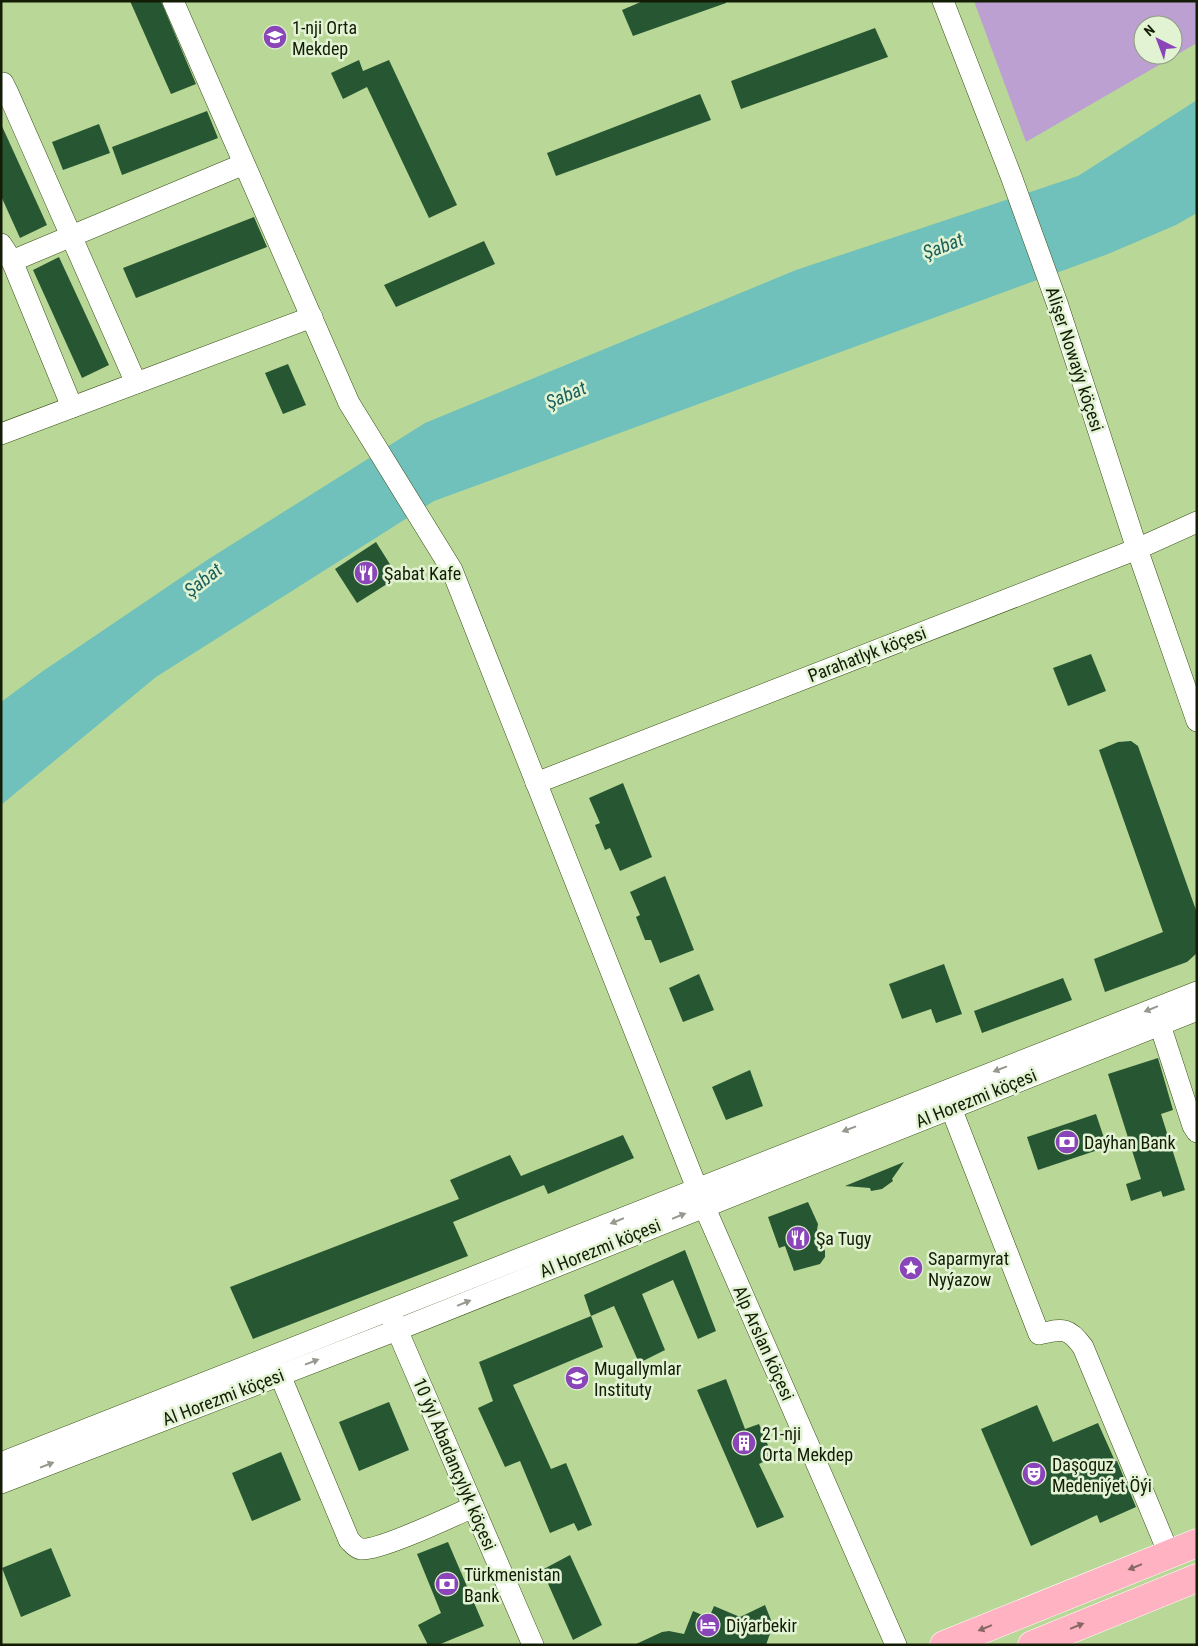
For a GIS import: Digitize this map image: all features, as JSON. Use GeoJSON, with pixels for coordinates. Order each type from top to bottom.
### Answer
{"type":"FeatureCollection","features":[{"type":"Feature","properties":{"kind":"main road"},"geometry":{"type":"LineString","coordinates":[[944,1645],[1197,1542]]}},
{"type":"Feature","properties":{"kind":"main road"},"geometry":{"type":"LineString","coordinates":[[1032,1645],[1197,1578]]}},
{"type":"Feature","properties":{"kind":"street","name":"Alp Arslan köçesi"},"geometry":{"type":"LineString","coordinates":[[173,1],[349,403],[452,570],[701,1197],[896,1645]]}},
{"type":"Feature","properties":{"kind":"street","name":"Alişer Nowaýy köçesi"},"geometry":{"type":"LineString","coordinates":[[943,1],[1015,175]]}},
{"type":"Feature","properties":{"kind":"street","name":"Alişer Nowaýy köçesi"},"geometry":{"type":"LineString","coordinates":[[955,1],[1015,175],[1062,301],[1143,546],[1197,721]]}},
{"type":"Feature","properties":{"kind":"street"},"geometry":{"type":"LineString","coordinates":[[2,82],[136,383]]}},
{"type":"Feature","properties":{"kind":"street"},"geometry":{"type":"LineString","coordinates":[[72,407],[7,253],[72,236],[244,164]]}},
{"type":"Feature","properties":{"kind":"street"},"geometry":{"type":"LineString","coordinates":[[1,434],[312,318]]}},
{"type":"Feature","properties":{"kind":"street","name":"Parahatlyk köçesi"},"geometry":{"type":"LineString","coordinates":[[536,783],[1143,546],[1197,522]]}},
{"type":"Feature","properties":{"kind":"street","name":"Alişer Nowaýy köçesi"},"geometry":{"type":"LineString","coordinates":[[1143,546],[1197,677]]}},
{"type":"Feature","properties":{"kind":"street","name":"Al Horezmi köçesi"},"geometry":{"type":"LineString","coordinates":[[1,1463],[393,1320],[701,1197],[1197,992]]}},
{"type":"Feature","properties":{"kind":"street","name":"Al Horezmi köçesi"},"geometry":{"type":"LineString","coordinates":[[701,1197],[951,1108],[1197,1010]]}},
{"type":"Feature","properties":{"kind":"street"},"geometry":{"type":"LineString","coordinates":[[1160,1025],[1193,1126],[1197,1132]]}},
{"type":"Feature","properties":{"kind":"street"},"geometry":{"type":"LineString","coordinates":[[951,1108],[1039,1334],[1063,1330],[1069,1331],[1082,1347],[1169,1554]]}},
{"type":"Feature","properties":{"kind":"street","name":"Al Horezmi köçesi"},"geometry":{"type":"LineString","coordinates":[[1,1483],[280,1375],[393,1320]]}},
{"type":"Feature","properties":{"kind":"street","name":"10 ýyl Abadançylyk köçesi"},"geometry":{"type":"LineString","coordinates":[[393,1320],[533,1645]]}},
{"type":"Feature","properties":{"kind":"street"},"geometry":{"type":"LineString","coordinates":[[280,1375],[349,1540],[356,1547],[364,1549],[391,1542],[474,1507]]}},
{"type":"Feature","properties":{"kind":"shaded area"},"geometry":{"type":"Polygon","coordinates":[[[974,1],[1197,1],[1197,43],[1183,51],[1183,15],[1133,15],[1133,65],[1159,65],[1026,142],[974,1]]]}},
{"type":"Feature","properties":{"kind":"water","name":"Şabat"},"geometry":{"type":"Polygon","coordinates":[[[1197,100],[1197,213],[1176,225],[1108,254],[434,501],[156,677],[1,805],[1,702],[43,671],[207,560],[425,423],[796,270],[1078,176],[1197,100]]]}},
{"type":"Feature","properties":{"kind":"building"},"geometry":{"type":"Polygon","coordinates":[[[130,1],[161,1],[196,84],[171,94],[130,1]]]}},
{"type":"Feature","properties":{"kind":"building"},"geometry":{"type":"Polygon","coordinates":[[[643,1],[726,1],[726,3],[633,36],[622,10],[643,1]]]}},
{"type":"Feature","properties":{"kind":"building"},"geometry":{"type":"Polygon","coordinates":[[[875,28],[888,57],[741,109],[731,81],[875,28]]]}},
{"type":"Feature","properties":{"kind":"building"},"geometry":{"type":"Polygon","coordinates":[[[359,60],[363,71],[389,60],[457,205],[429,218],[367,87],[343,99],[331,73],[359,60]]]}},
{"type":"Feature","properties":{"kind":"building"},"geometry":{"type":"Polygon","coordinates":[[[700,94],[711,120],[556,176],[547,153],[700,94]]]}},
{"type":"Feature","properties":{"kind":"building"},"geometry":{"type":"Polygon","coordinates":[[[207,111],[218,138],[122,175],[112,147],[207,111]]]}},
{"type":"Feature","properties":{"kind":"building"},"geometry":{"type":"Polygon","coordinates":[[[1,124],[47,225],[20,238],[1,196],[1,124]]]}},
{"type":"Feature","properties":{"kind":"building"},"geometry":{"type":"Polygon","coordinates":[[[99,124],[110,153],[63,170],[52,142],[99,124]]]}},
{"type":"Feature","properties":{"kind":"building"},"geometry":{"type":"Polygon","coordinates":[[[254,217],[267,247],[136,298],[123,268],[254,217]]]}},
{"type":"Feature","properties":{"kind":"building"},"geometry":{"type":"Polygon","coordinates":[[[484,241],[495,264],[396,307],[384,285],[484,241]]]}},
{"type":"Feature","properties":{"kind":"building"},"geometry":{"type":"Polygon","coordinates":[[[59,257],[109,365],[82,378],[33,270],[59,257]]]}},
{"type":"Feature","properties":{"kind":"building"},"geometry":{"type":"Polygon","coordinates":[[[288,364],[306,405],[283,414],[265,373],[288,364]]]}},
{"type":"Feature","properties":{"kind":"building","name":"Şabat Kafe"},"geometry":{"type":"Polygon","coordinates":[[[376,542],[398,577],[357,603],[335,569],[376,542]]]}},
{"type":"Feature","properties":{"kind":"building"},"geometry":{"type":"Polygon","coordinates":[[[1091,654],[1106,691],[1068,706],[1053,668],[1091,654]]]}},
{"type":"Feature","properties":{"kind":"building"},"geometry":{"type":"Polygon","coordinates":[[[1131,741],[1138,746],[1197,913],[1197,953],[1187,962],[1105,992],[1094,959],[1163,932],[1099,750],[1118,742],[1131,741]]]}},
{"type":"Feature","properties":{"kind":"building"},"geometry":{"type":"Polygon","coordinates":[[[623,783],[652,857],[620,871],[610,848],[605,850],[595,825],[600,823],[589,798],[623,783]]]}},
{"type":"Feature","properties":{"kind":"building"},"geometry":{"type":"Polygon","coordinates":[[[665,876],[694,950],[660,963],[651,940],[645,940],[636,917],[640,915],[630,892],[665,876]]]}},
{"type":"Feature","properties":{"kind":"building"},"geometry":{"type":"Polygon","coordinates":[[[944,964],[962,1014],[936,1023],[931,1009],[902,1019],[889,984],[944,964]]]}},
{"type":"Feature","properties":{"kind":"building"},"geometry":{"type":"Polygon","coordinates":[[[699,974],[714,1010],[683,1022],[669,988],[699,974]]]}},
{"type":"Feature","properties":{"kind":"building"},"geometry":{"type":"Polygon","coordinates":[[[1063,978],[1072,1000],[982,1033],[974,1011],[1063,978]]]}},
{"type":"Feature","properties":{"kind":"building"},"geometry":{"type":"Polygon","coordinates":[[[1158,1058],[1173,1110],[1161,1114],[1185,1190],[1163,1197],[1161,1191],[1131,1201],[1126,1184],[1141,1179],[1108,1074],[1158,1058]]]}},
{"type":"Feature","properties":{"kind":"building"},"geometry":{"type":"Polygon","coordinates":[[[750,1070],[763,1106],[726,1120],[712,1087],[750,1070]]]}},
{"type":"Feature","properties":{"kind":"building","name":"Daýhan Bank"},"geometry":{"type":"Polygon","coordinates":[[[1096,1114],[1107,1147],[1038,1170],[1027,1137],[1096,1114]]]}},
{"type":"Feature","properties":{"kind":"building"},"geometry":{"type":"Polygon","coordinates":[[[623,1135],[634,1158],[548,1194],[544,1185],[453,1222],[468,1256],[253,1339],[230,1287],[459,1199],[450,1180],[510,1155],[521,1176],[623,1135]]]}},
{"type":"Feature","properties":{"kind":"building"},"geometry":{"type":"Polygon","coordinates":[[[904,1162],[892,1179],[893,1181],[882,1189],[871,1191],[870,1188],[845,1186],[904,1162]]]}},
{"type":"Feature","properties":{"kind":"building","name":"Şa Tugy"},"geometry":{"type":"Polygon","coordinates":[[[808,1202],[818,1224],[817,1230],[825,1251],[825,1257],[820,1264],[794,1271],[785,1246],[779,1248],[768,1217],[808,1202]]]}},
{"type":"Feature","properties":{"kind":"building"},"geometry":{"type":"Polygon","coordinates":[[[685,1250],[716,1331],[698,1339],[673,1280],[642,1294],[665,1350],[639,1363],[614,1306],[591,1316],[584,1295],[685,1250]]]}},
{"type":"Feature","properties":{"kind":"building"},"geometry":{"type":"Polygon","coordinates":[[[591,1316],[603,1347],[513,1385],[551,1469],[566,1463],[592,1525],[578,1531],[574,1523],[550,1533],[520,1461],[505,1467],[478,1408],[493,1401],[479,1362],[591,1316]]]}},
{"type":"Feature","properties":{"kind":"building","name":"21-nji Orta Mekdep"},"geometry":{"type":"Polygon","coordinates":[[[726,1379],[745,1429],[759,1424],[773,1457],[759,1464],[784,1517],[757,1528],[697,1390],[726,1379]]]}},
{"type":"Feature","properties":{"kind":"building"},"geometry":{"type":"Polygon","coordinates":[[[389,1402],[409,1450],[359,1471],[339,1422],[389,1402]]]}},
{"type":"Feature","properties":{"kind":"building","name":"Daşoguz Medeniýet Öýi"},"geometry":{"type":"Polygon","coordinates":[[[1037,1405],[1053,1442],[1098,1423],[1115,1461],[1117,1461],[1136,1507],[1100,1523],[1097,1515],[1031,1546],[981,1429],[1037,1405]]]}},
{"type":"Feature","properties":{"kind":"building"},"geometry":{"type":"Polygon","coordinates":[[[281,1452],[301,1500],[252,1521],[232,1473],[281,1452]]]}},
{"type":"Feature","properties":{"kind":"building","name":"Türkmenistan Bank"},"geometry":{"type":"Polygon","coordinates":[[[448,1542],[484,1626],[438,1645],[428,1645],[418,1625],[441,1613],[417,1554],[448,1542]]]}},
{"type":"Feature","properties":{"kind":"building"},"geometry":{"type":"Polygon","coordinates":[[[51,1548],[71,1596],[21,1617],[2,1568],[51,1548]]]}},
{"type":"Feature","properties":{"kind":"building"},"geometry":{"type":"Polygon","coordinates":[[[570,1555],[602,1625],[573,1640],[542,1570],[570,1555]]]}},
{"type":"Feature","properties":{"kind":"building"},"geometry":{"type":"Polygon","coordinates":[[[765,1605],[773,1625],[766,1645],[634,1645],[662,1632],[669,1631],[684,1634],[693,1611],[709,1618],[714,1606],[740,1617],[765,1605]]]}},
{"type":"Feature","properties":{"kind":"place","name":"1-nji Orta Mekdep"},"geometry":{"type":"Point","coordinates":[275,37]}},
{"type":"Feature","properties":{"kind":"place","name":"Şabat Kafe"},"geometry":{"type":"Point","coordinates":[366,573]}},
{"type":"Feature","properties":{"kind":"place","name":"Daýhan Bank"},"geometry":{"type":"Point","coordinates":[1067,1142]}},
{"type":"Feature","properties":{"kind":"place","name":"Şa Tugy"},"geometry":{"type":"Point","coordinates":[798,1238]}},
{"type":"Feature","properties":{"kind":"place","name":"Saparmyrat Nyýazow"},"geometry":{"type":"Point","coordinates":[911,1268]}},
{"type":"Feature","properties":{"kind":"place","name":"Mugallymlar Instituty"},"geometry":{"type":"Point","coordinates":[577,1378]}},
{"type":"Feature","properties":{"kind":"place","name":"21-nji Orta Mekdep"},"geometry":{"type":"Point","coordinates":[744,1443]}},
{"type":"Feature","properties":{"kind":"place","name":"Daşoguz Medeniýet Öýi"},"geometry":{"type":"Point","coordinates":[1034,1474]}},
{"type":"Feature","properties":{"kind":"place","name":"Türkmenistan Bank"},"geometry":{"type":"Point","coordinates":[447,1584]}},
{"type":"Feature","properties":{"kind":"place","name":"Diýarbekir"},"geometry":{"type":"Point","coordinates":[708,1625]}}]}
